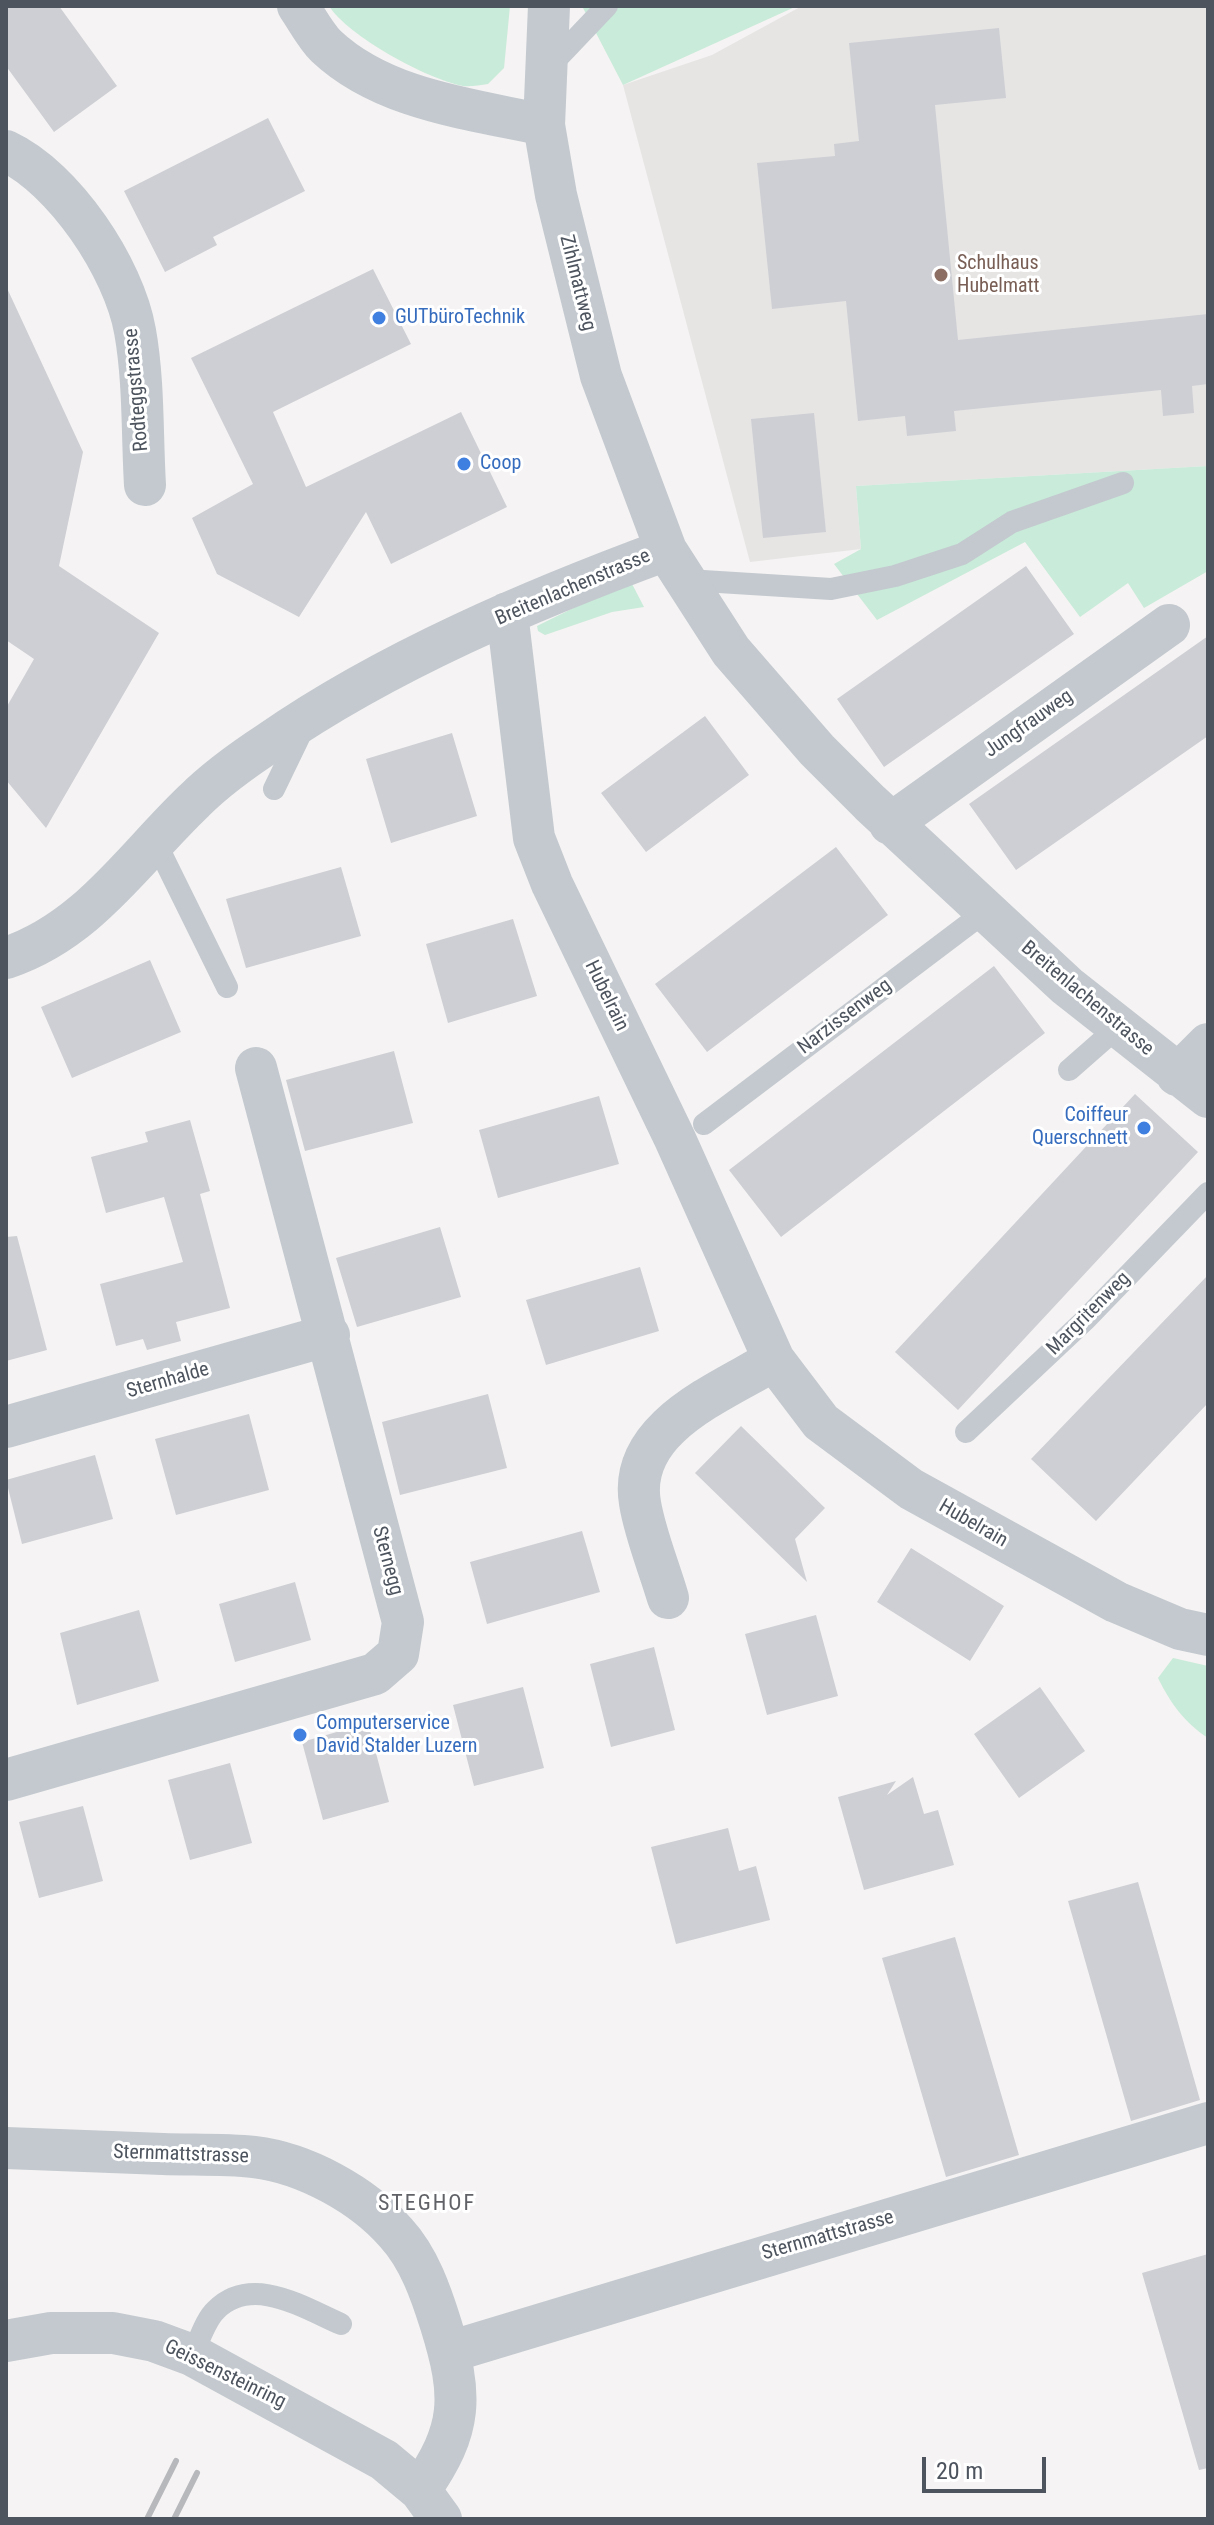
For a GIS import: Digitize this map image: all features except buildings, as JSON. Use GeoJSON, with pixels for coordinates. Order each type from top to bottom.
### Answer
{"type":"FeatureCollection","features":[{"type":"Feature","properties":{"kind":"street"},"geometry":{"type":"LineString","coordinates":[[298,6],[325,45],[386,83],[427,99],[544,125]]}},
{"type":"Feature","properties":{"kind":"street","name":"Zihlmattweg"},"geometry":{"type":"LineString","coordinates":[[549,6],[544,125],[576,282],[601,376],[677,565]]}},
{"type":"Feature","properties":{"kind":"street","name":"Rodteggstrasse"},"geometry":{"type":"LineString","coordinates":[[6,151],[27,161],[73,207],[106,253],[135,330],[145,485]]}},
{"type":"Feature","properties":{"kind":"street","name":"Breitenlachenstrasse"},"geometry":{"type":"LineString","coordinates":[[6,958],[43,943],[74,923],[196,799],[270,742],[307,718],[507,613],[677,565],[731,651],[817,750],[890,824],[1067,986],[1193,1086]]}},
{"type":"Feature","properties":{"kind":"street","name":"Hubelrain"},"geometry":{"type":"LineString","coordinates":[[507,613],[527,805],[534,838],[552,884],[675,1139],[774,1360],[821,1422],[911,1489],[1116,1602],[1180,1629],[1208,1635]]}},
{"type":"Feature","properties":{"kind":"street","name":"Jungfrauweg"},"geometry":{"type":"LineString","coordinates":[[890,824],[1169,625]]}},
{"type":"Feature","properties":{"kind":"street"},"geometry":{"type":"LineString","coordinates":[[1193,1086],[1208,1044]]}},
{"type":"Feature","properties":{"kind":"street","name":"Sternegg"},"geometry":{"type":"LineString","coordinates":[[6,1780],[375,1674],[398,1654],[403,1622],[256,1068]]}},
{"type":"Feature","properties":{"kind":"street","name":"Sternhalde"},"geometry":{"type":"LineString","coordinates":[[6,1427],[329,1335]]}},
{"type":"Feature","properties":{"kind":"street"},"geometry":{"type":"LineString","coordinates":[[668,1598],[639,1501],[641,1469],[657,1437],[675,1422],[774,1360]]}},
{"type":"Feature","properties":{"kind":"street","name":"Sternmattstrasse"},"geometry":{"type":"LineString","coordinates":[[449,2352],[1208,2123]]}},
{"type":"Feature","properties":{"kind":"street","name":"Sternmattstrasse"},"geometry":{"type":"LineString","coordinates":[[6,2148],[256,2157],[339,2187],[398,2234],[426,2282],[449,2352],[456,2407],[452,2437],[431,2504]]}},
{"type":"Feature","properties":{"kind":"street","name":"Geissensteinring"},"geometry":{"type":"LineString","coordinates":[[6,2341],[51,2333],[113,2333],[154,2341],[192,2355],[384,2460],[431,2504]]}},
{"type":"Feature","properties":{"kind":"lane"},"geometry":{"type":"LineString","coordinates":[[545,72],[607,6]]}},
{"type":"Feature","properties":{"kind":"lane"},"geometry":{"type":"LineString","coordinates":[[677,565],[831,589],[895,576],[962,554],[1012,522],[1123,483]]}},
{"type":"Feature","properties":{"kind":"lane"},"geometry":{"type":"LineString","coordinates":[[274,789],[307,718]]}},
{"type":"Feature","properties":{"kind":"lane"},"geometry":{"type":"LineString","coordinates":[[155,841],[227,987]]}},
{"type":"Feature","properties":{"kind":"lane","name":"Narzissenweg"},"geometry":{"type":"LineString","coordinates":[[704,1124],[986,911]]}},
{"type":"Feature","properties":{"kind":"lane"},"geometry":{"type":"LineString","coordinates":[[1069,1070],[1118,1027]]}},
{"type":"Feature","properties":{"kind":"lane","name":"Margritenweg"},"geometry":{"type":"LineString","coordinates":[[966,1432],[1085,1320],[1208,1193]]}},
{"type":"Feature","properties":{"kind":"lane"},"geometry":{"type":"LineString","coordinates":[[192,2355],[215,2310],[236,2298],[260,2293],[280,2297],[341,2324]]}},
{"type":"Feature","properties":{"kind":"shaded area","name":"Schulhaus Hubelmatt"},"geometry":{"type":"Polygon","coordinates":[[[802,6],[1208,6],[1208,466],[856,486],[861,549],[750,562],[623,85],[712,55],[802,6]]]}},
{"type":"Feature","properties":{"kind":"green space"},"geometry":{"type":"Polygon","coordinates":[[[329,6],[510,6],[504,68],[488,84],[466,86],[448,82],[410,66],[370,43],[329,6]]]}},
{"type":"Feature","properties":{"kind":"green space"},"geometry":{"type":"Polygon","coordinates":[[[582,6],[797,6],[623,85],[582,6]]]}},
{"type":"Feature","properties":{"kind":"green space"},"geometry":{"type":"Polygon","coordinates":[[[1208,466],[1208,571],[1144,608],[1128,583],[1080,617],[1025,542],[877,620],[834,564],[861,549],[856,486],[1208,466]]]}},
{"type":"Feature","properties":{"kind":"green space"},"geometry":{"type":"Polygon","coordinates":[[[630,580],[644,607],[612,612],[545,635],[538,631],[537,626],[630,580]]]}},
{"type":"Feature","properties":{"kind":"green space"},"geometry":{"type":"Polygon","coordinates":[[[1173,1658],[1208,1666],[1208,1738],[1179,1712],[1158,1678],[1173,1658]]]}},
{"type":"Feature","properties":{"kind":"railway"},"geometry":{"type":"LineString","coordinates":[[147,2519],[176,2461]]}},
{"type":"Feature","properties":{"kind":"railway"},"geometry":{"type":"LineString","coordinates":[[174,2519],[197,2473]]}},
{"type":"Feature","properties":{"kind":"place","name":"Schulhaus Hubelmatt"},"geometry":{"type":"Point","coordinates":[941,275]}},
{"type":"Feature","properties":{"kind":"place","name":"GUTbüroTechnik"},"geometry":{"type":"Point","coordinates":[379,318]}},
{"type":"Feature","properties":{"kind":"place","name":"Coop"},"geometry":{"type":"Point","coordinates":[464,464]}},
{"type":"Feature","properties":{"kind":"place","name":"Coiffeur Querschnett"},"geometry":{"type":"Point","coordinates":[1144,1128]}},
{"type":"Feature","properties":{"kind":"place","name":"Computerservice David Stalder Luzern"},"geometry":{"type":"Point","coordinates":[300,1735]}},
{"type":"Feature","properties":{"kind":"district","name":"STEGHOF"},"geometry":{"type":"Point","coordinates":[427,2204]}}]}
